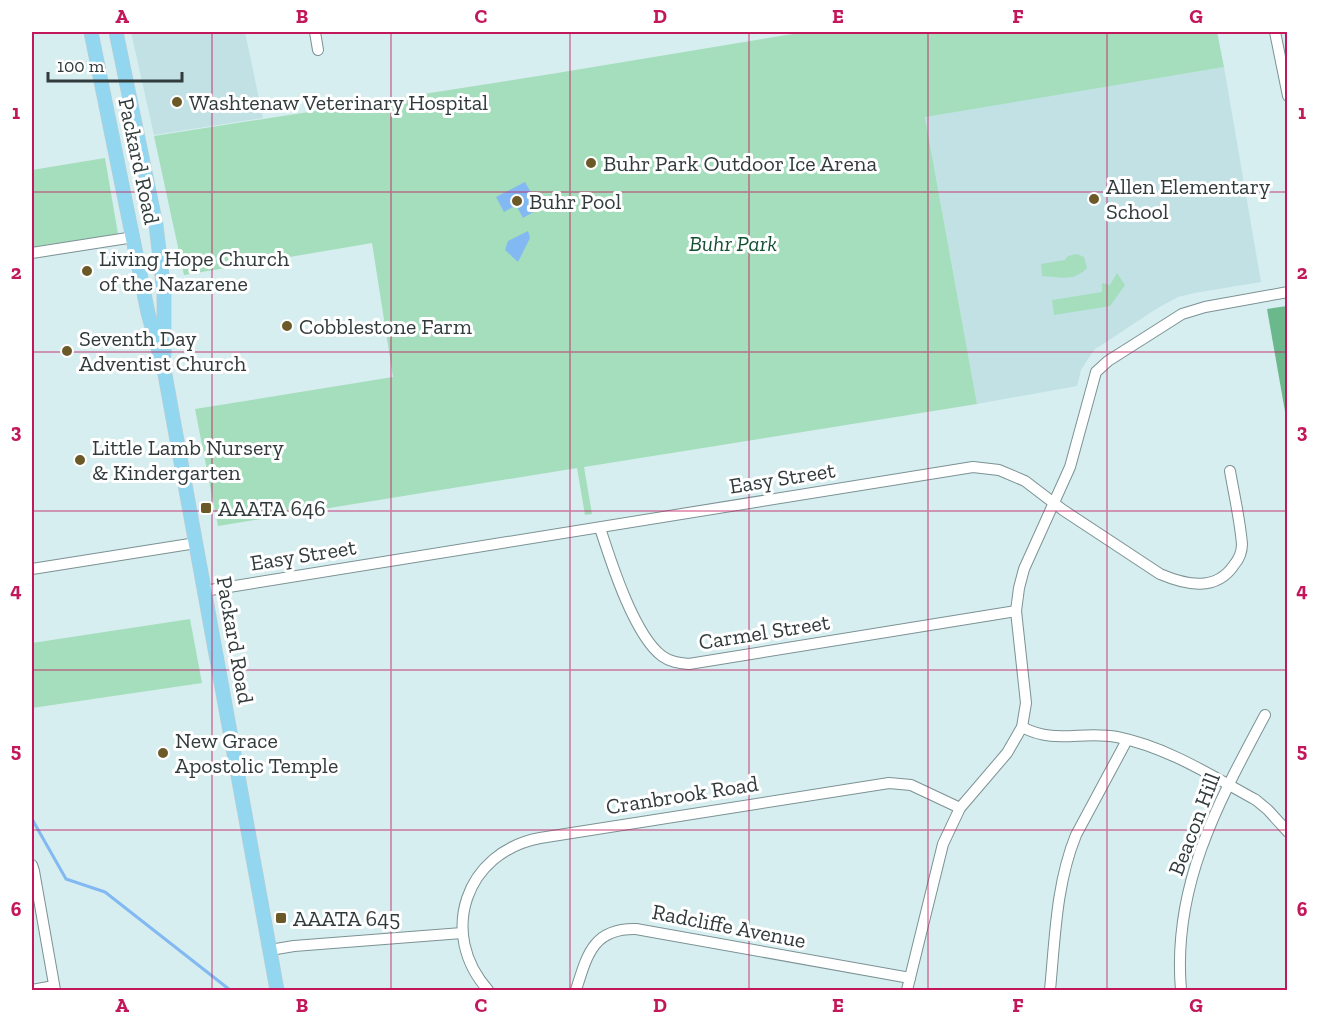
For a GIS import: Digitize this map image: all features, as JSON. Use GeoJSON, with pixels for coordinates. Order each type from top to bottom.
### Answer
{"type":"FeatureCollection","features":[{"type":"Feature","properties":{"kind":"main road","name":"Packard Road"},"geometry":{"type":"LineString","coordinates":[[91,32],[148,313],[164,369],[278,990]]}},
{"type":"Feature","properties":{"kind":"main road","name":"Packard Road"},"geometry":{"type":"LineString","coordinates":[[116,32],[160,260],[165,310],[164,369]]}},
{"type":"Feature","properties":{"kind":"main road"},"geometry":{"type":"LineString","coordinates":[[99,72],[111,95],[122,144],[125,148],[132,150],[139,143]]}},
{"type":"Feature","properties":{"kind":"main road"},"geometry":{"type":"LineString","coordinates":[[120,171],[130,190],[146,267],[149,271],[154,271],[160,260]]}},
{"type":"Feature","properties":{"kind":"street"},"geometry":{"type":"LineString","coordinates":[[315,32],[318,50]]}},
{"type":"Feature","properties":{"kind":"street"},"geometry":{"type":"LineString","coordinates":[[1275,32],[1287,96]]}},
{"type":"Feature","properties":{"kind":"street"},"geometry":{"type":"LineString","coordinates":[[32,253],[134,237]]}},
{"type":"Feature","properties":{"kind":"street"},"geometry":{"type":"LineString","coordinates":[[908,990],[943,844],[960,808],[1007,753],[1022,727],[1026,703],[1016,611],[1018,588],[1024,569],[1070,467],[1096,372],[1101,366],[1182,314],[1205,307],[1287,292]]}},
{"type":"Feature","properties":{"kind":"street","name":"Easy Street"},"geometry":{"type":"LineString","coordinates":[[204,591],[973,467],[985,467],[1013,474],[1160,574],[1198,585],[1210,584],[1230,571],[1239,558],[1242,545],[1230,471]]}},
{"type":"Feature","properties":{"kind":"street","name":"Carmel Street"},"geometry":{"type":"LineString","coordinates":[[600,528],[612,564],[646,638],[664,657],[676,663],[689,664],[1016,611]]}},
{"type":"Feature","properties":{"kind":"street"},"geometry":{"type":"LineString","coordinates":[[32,569],[196,543]]}},
{"type":"Feature","properties":{"kind":"street","name":"Beacon Hill"},"geometry":{"type":"LineString","coordinates":[[1181,990],[1180,952],[1189,888],[1198,854],[1228,785],[1265,715]]}},
{"type":"Feature","properties":{"kind":"street"},"geometry":{"type":"LineString","coordinates":[[1022,727],[1049,736],[1090,735],[1127,740],[1163,751],[1256,800],[1287,832]]}},
{"type":"Feature","properties":{"kind":"street"},"geometry":{"type":"LineString","coordinates":[[1050,990],[1059,902],[1069,851],[1127,740]]}},
{"type":"Feature","properties":{"kind":"street","name":"Cranbrook Road"},"geometry":{"type":"LineString","coordinates":[[462,933],[465,906],[480,874],[495,857],[514,845],[528,840],[890,783],[911,785],[960,808]]}},
{"type":"Feature","properties":{"kind":"street"},"geometry":{"type":"LineString","coordinates":[[32,990],[55,988],[33,868]]}},
{"type":"Feature","properties":{"kind":"street","name":"Radcliffe Avenue"},"geometry":{"type":"LineString","coordinates":[[576,990],[587,955],[594,944],[603,937],[624,929],[636,929],[910,978]]}},
{"type":"Feature","properties":{"kind":"street"},"geometry":{"type":"LineString","coordinates":[[270,950],[294,946],[462,933],[473,970],[488,990]]}},
{"type":"Feature","properties":{"kind":"shaded area"},"geometry":{"type":"Polygon","coordinates":[[[131,32],[245,32],[263,118],[154,135],[131,32]]]}},
{"type":"Feature","properties":{"kind":"shaded area","name":"Allen Elementary School"},"geometry":{"type":"Polygon","coordinates":[[[1224,67],[1261,282],[1178,297],[1156,309],[1094,350],[1081,370],[1077,386],[977,404],[925,116],[1224,67]]]}},
{"type":"Feature","properties":{"kind":"green space","name":"Buhr Park"},"geometry":{"type":"Polygon","coordinates":[[[805,32],[1217,32],[1224,67],[925,117],[977,404],[584,467],[592,514],[585,515],[577,468],[218,526],[195,409],[393,377],[372,243],[184,275],[154,136],[805,32]]]}},
{"type":"Feature","properties":{"kind":"green space"},"geometry":{"type":"Polygon","coordinates":[[[105,158],[118,234],[32,247],[32,170],[105,158]]]}},
{"type":"Feature","properties":{"kind":"green space"},"geometry":{"type":"Polygon","coordinates":[[[1077,254],[1084,257],[1087,268],[1082,272],[1066,278],[1042,276],[1041,264],[1065,260],[1068,256],[1077,254]]]}},
{"type":"Feature","properties":{"kind":"green space"},"geometry":{"type":"Polygon","coordinates":[[[1117,273],[1125,285],[1110,306],[1054,315],[1052,300],[1102,292],[1102,283],[1110,285],[1117,273]]]}},
{"type":"Feature","properties":{"kind":"green space"},"geometry":{"type":"Polygon","coordinates":[[[1288,306],[1287,423],[1267,309],[1288,306]]]}},
{"type":"Feature","properties":{"kind":"green space"},"geometry":{"type":"Polygon","coordinates":[[[190,619],[202,683],[32,708],[32,643],[190,619]]]}},
{"type":"Feature","properties":{"kind":"water","name":"Buhr Pool"},"geometry":{"type":"Polygon","coordinates":[[[525,182],[540,208],[523,218],[516,205],[504,212],[496,197],[525,182]]]}},
{"type":"Feature","properties":{"kind":"water"},"geometry":{"type":"Polygon","coordinates":[[[528,231],[530,238],[518,262],[505,250],[508,241],[528,231]]]}},
{"type":"Feature","properties":{"kind":"waterway"},"geometry":{"type":"LineString","coordinates":[[32,819],[66,879],[105,892],[230,990]]}},
{"type":"Feature","properties":{"kind":"place","name":"Washtenaw Veterinary Hospital"},"geometry":{"type":"Point","coordinates":[177,102]}},
{"type":"Feature","properties":{"kind":"place","name":"Buhr Park Outdoor Ice Arena"},"geometry":{"type":"Point","coordinates":[591,163]}},
{"type":"Feature","properties":{"kind":"place","name":"Allen Elementary School"},"geometry":{"type":"Point","coordinates":[1094,199]}},
{"type":"Feature","properties":{"kind":"place","name":"Buhr Pool"},"geometry":{"type":"Point","coordinates":[517,201]}},
{"type":"Feature","properties":{"kind":"place","name":"Living Hope Church of the Nazarene"},"geometry":{"type":"Point","coordinates":[87,271]}},
{"type":"Feature","properties":{"kind":"place","name":"Cobblestone Farm"},"geometry":{"type":"Point","coordinates":[287,326]}},
{"type":"Feature","properties":{"kind":"place","name":"Seventh Day Adventist Church"},"geometry":{"type":"Point","coordinates":[67,351]}},
{"type":"Feature","properties":{"kind":"place","name":"Little Lamb Nursery & Kindergarten"},"geometry":{"type":"Point","coordinates":[80,460]}},
{"type":"Feature","properties":{"kind":"place","name":"AAATA 646"},"geometry":{"type":"Point","coordinates":[206,508]}},
{"type":"Feature","properties":{"kind":"place","name":"New Grace Apostolic Temple"},"geometry":{"type":"Point","coordinates":[163,753]}},
{"type":"Feature","properties":{"kind":"place","name":"AAATA 645"},"geometry":{"type":"Point","coordinates":[281,918]}}]}
